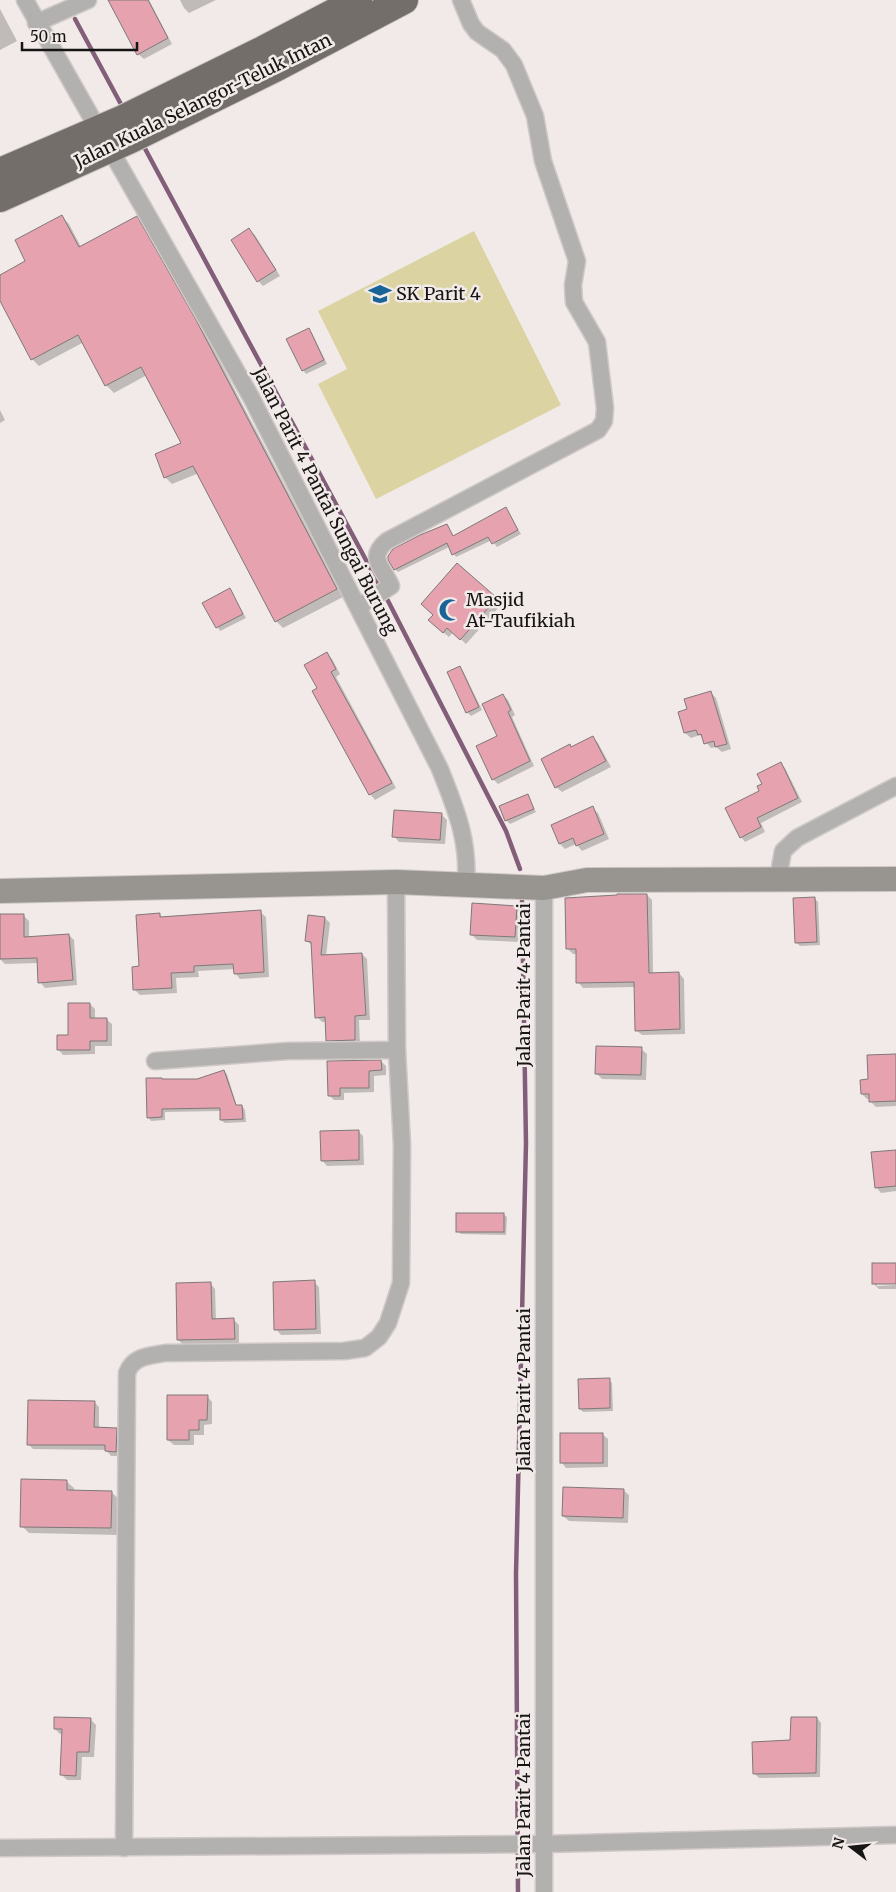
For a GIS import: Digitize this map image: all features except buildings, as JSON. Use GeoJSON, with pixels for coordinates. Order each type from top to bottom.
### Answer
{"type":"FeatureCollection","features":[{"type":"Feature","properties":{"kind":"highway","name":"Jalan Kuala Selangor-Teluk Intan"},"geometry":{"type":"LineString","coordinates":[[0,198],[115,134],[180,103],[358,0]]}},
{"type":"Feature","properties":{"kind":"highway","name":"Jalan Kuala Selangor-Teluk Intan"},"geometry":{"type":"LineString","coordinates":[[180,103],[273,69],[404,0]]}},
{"type":"Feature","properties":{"kind":"highway","name":"Jalan Kuala Selangor-Teluk Intan"},"geometry":{"type":"LineString","coordinates":[[0,172],[115,134]]}},
{"type":"Feature","properties":{"kind":"street","name":"Jalan Parit 4 Pantai Sungai Burung"},"geometry":{"type":"LineString","coordinates":[[24,0],[36,24],[115,134],[251,396],[440,769],[461,824],[468,863],[466,885]]}},
{"type":"Feature","properties":{"kind":"street"},"geometry":{"type":"LineString","coordinates":[[36,24],[88,0]]}},
{"type":"Feature","properties":{"kind":"street"},"geometry":{"type":"LineString","coordinates":[[358,607],[391,586],[378,566],[377,556],[380,546],[598,430],[604,421],[605,408],[597,342],[574,302],[573,285],[578,261],[543,161],[535,116],[514,65],[503,50],[477,32],[471,24],[461,0]]}},
{"type":"Feature","properties":{"kind":"street"},"geometry":{"type":"LineString","coordinates":[[778,879],[783,851],[797,838],[896,786]]}},
{"type":"Feature","properties":{"kind":"street"},"geometry":{"type":"LineString","coordinates":[[0,890],[396,882],[544,888],[587,880],[896,879]]}},
{"type":"Feature","properties":{"kind":"street"},"geometry":{"type":"LineString","coordinates":[[124,1848],[127,1373],[133,1362],[144,1356],[165,1353],[344,1351],[365,1348],[379,1337],[388,1323],[401,1283],[402,1145],[397,1050],[396,882]]}},
{"type":"Feature","properties":{"kind":"street","name":"Jalan Parit 4 Pantai"},"geometry":{"type":"LineString","coordinates":[[544,888],[544,1892]]}},
{"type":"Feature","properties":{"kind":"street"},"geometry":{"type":"LineString","coordinates":[[155,1061],[288,1051],[397,1050]]}},
{"type":"Feature","properties":{"kind":"street"},"geometry":{"type":"LineString","coordinates":[[0,1848],[544,1844],[896,1835]]}},
{"type":"Feature","properties":{"kind":"shaded area"},"geometry":{"type":"Polygon","coordinates":[[[474,231],[561,405],[376,499],[318,384],[347,369],[318,311],[474,231]]]}},
{"type":"Feature","properties":{"kind":"waterway"},"geometry":{"type":"LineString","coordinates":[[75,19],[123,108]]}},
{"type":"Feature","properties":{"kind":"waterway"},"geometry":{"type":"LineString","coordinates":[[142,143],[381,588]]}},
{"type":"Feature","properties":{"kind":"waterway"},"geometry":{"type":"LineString","coordinates":[[385,595],[506,831],[520,869]]}},
{"type":"Feature","properties":{"kind":"waterway"},"geometry":{"type":"LineString","coordinates":[[518,1892],[516,1574],[526,1143],[522,901]]}},
{"type":"Feature","properties":{"kind":"place","name":"SK Parit 4"},"geometry":{"type":"Point","coordinates":[380,294]}},
{"type":"Feature","properties":{"kind":"place","name":"Masjid At-Taufikiah"},"geometry":{"type":"Point","coordinates":[450,610]}}]}
